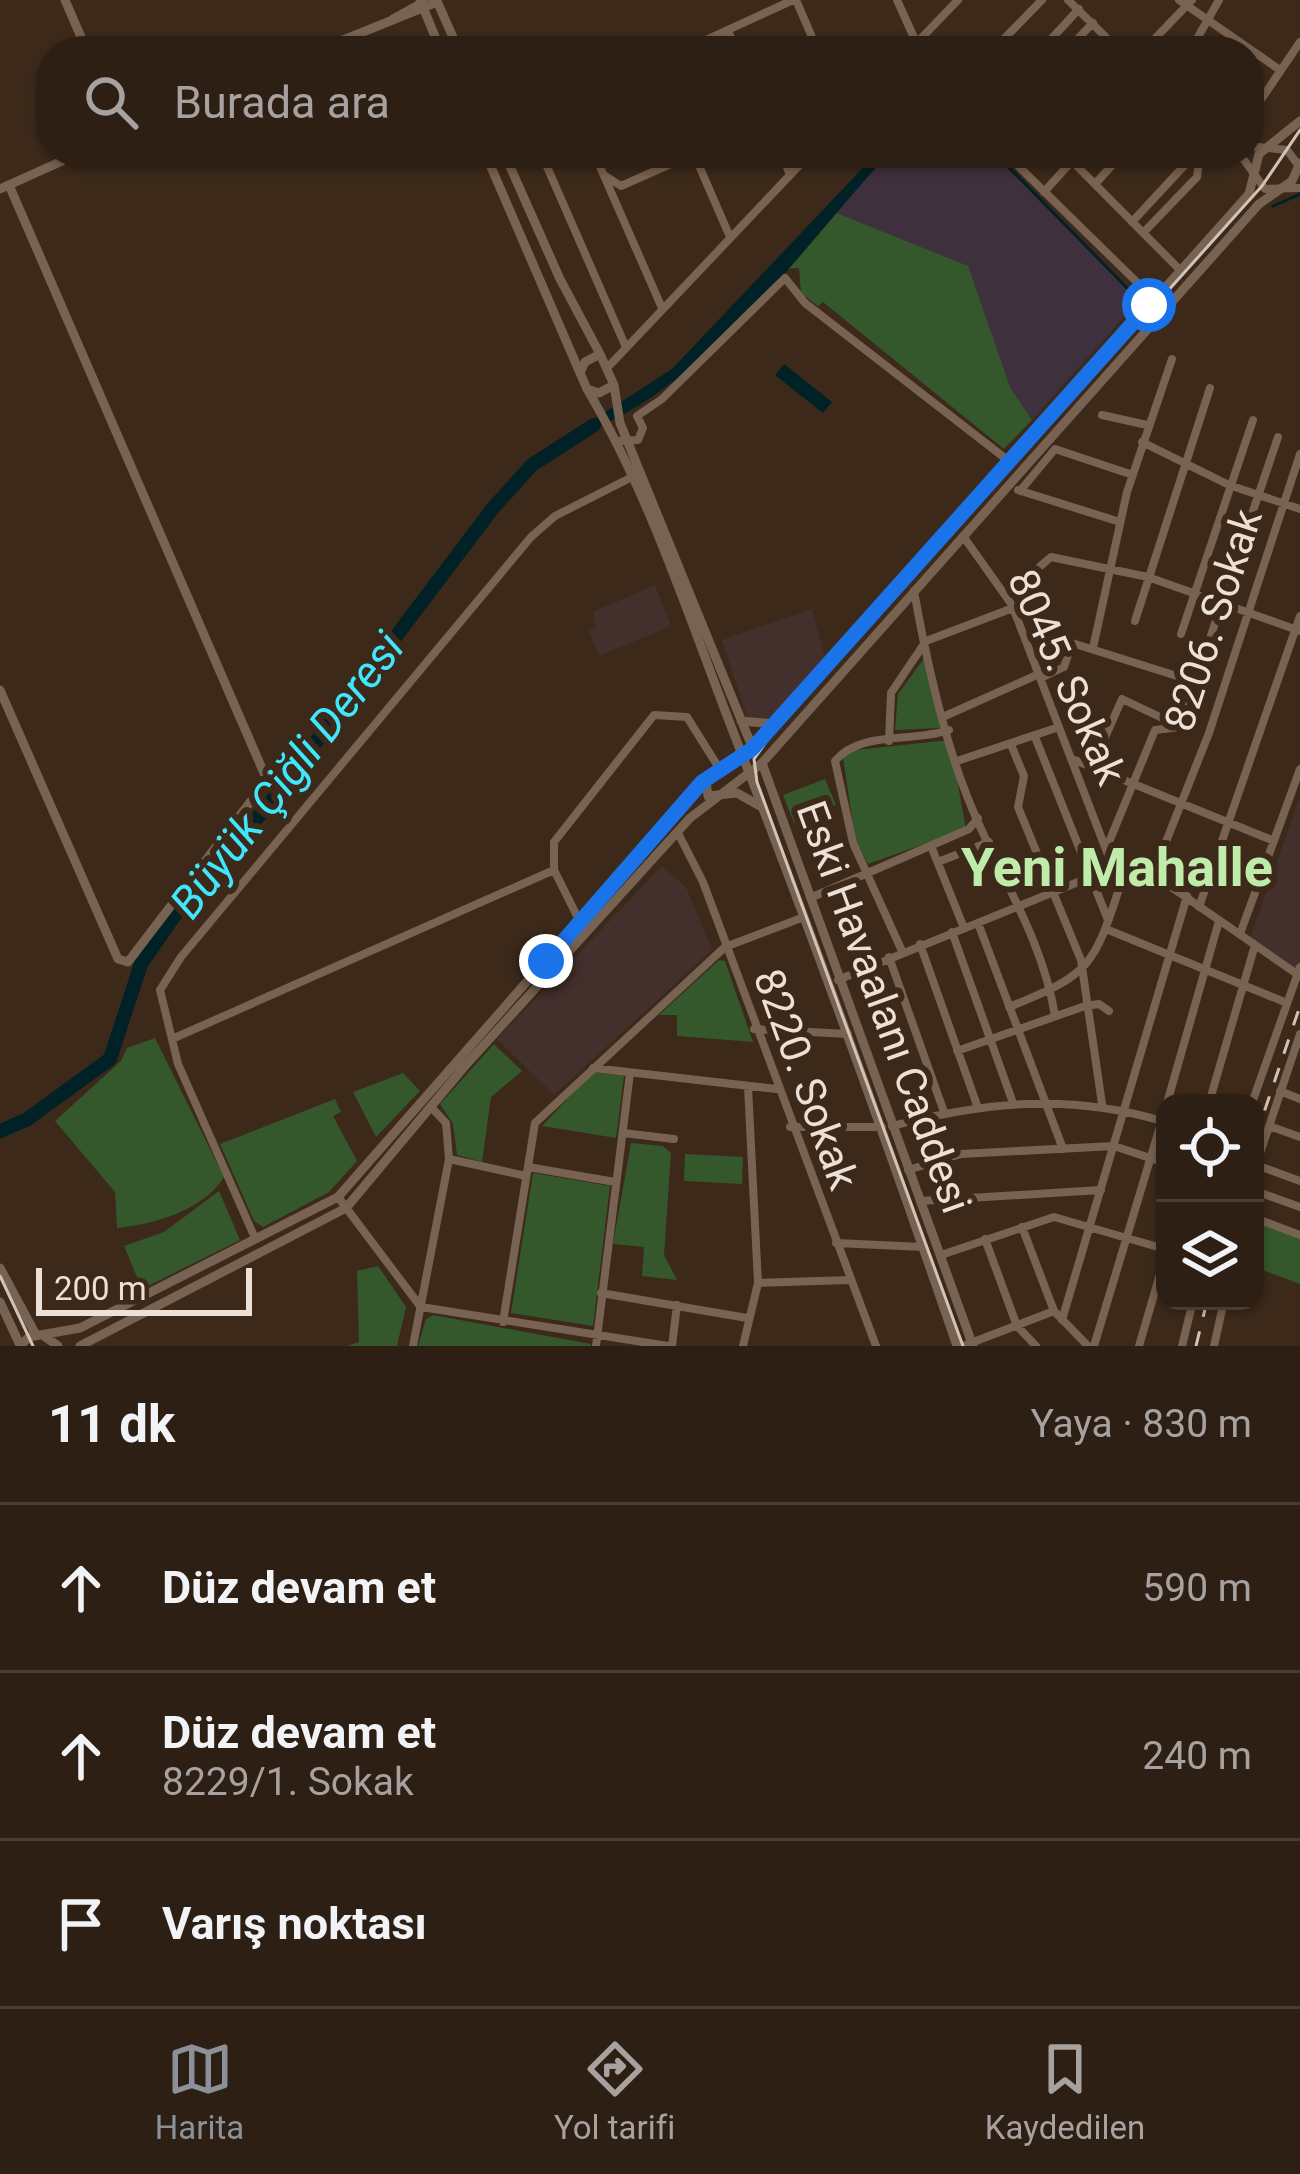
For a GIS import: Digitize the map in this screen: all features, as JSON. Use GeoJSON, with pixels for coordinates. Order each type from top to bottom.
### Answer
{"type":"FeatureCollection","features":[{"type":"Feature","properties":{"kind":"street"},"geometry":{"type":"LineString","coordinates":[[65,0],[81,36]]}},
{"type":"Feature","properties":{"kind":"street"},"geometry":{"type":"LineString","coordinates":[[399,16],[407,0]]}},
{"type":"Feature","properties":{"kind":"street"},"geometry":{"type":"LineString","coordinates":[[716,36],[794,0],[811,36]]}},
{"type":"Feature","properties":{"kind":"street"},"geometry":{"type":"LineString","coordinates":[[898,0],[909,36]]}},
{"type":"Feature","properties":{"kind":"street"},"geometry":{"type":"LineString","coordinates":[[924,36],[958,0]]}},
{"type":"Feature","properties":{"kind":"street"},"geometry":{"type":"LineString","coordinates":[[1007,36],[1042,0]]}},
{"type":"Feature","properties":{"kind":"street"},"geometry":{"type":"LineString","coordinates":[[1068,0],[1106,36]]}},
{"type":"Feature","properties":{"kind":"street"},"geometry":{"type":"LineString","coordinates":[[1198,36],[1219,0]]}},
{"type":"Feature","properties":{"kind":"street"},"geometry":{"type":"LineString","coordinates":[[352,36],[437,1],[452,36]]}},
{"type":"Feature","properties":{"kind":"street"},"geometry":{"type":"LineString","coordinates":[[1155,36],[1186,2],[1205,23],[1226,36]]}},
{"type":"Feature","properties":{"kind":"street"},"geometry":{"type":"LineString","coordinates":[[421,4],[434,34]]}},
{"type":"Feature","properties":{"kind":"street"},"geometry":{"type":"LineString","coordinates":[[1054,36],[1079,9]]}},
{"type":"Feature","properties":{"kind":"street"},"geometry":{"type":"LineString","coordinates":[[399,16],[434,34]]}},
{"type":"Feature","properties":{"kind":"street"},"geometry":{"type":"LineString","coordinates":[[1080,36],[1093,23]]}},
{"type":"Feature","properties":{"kind":"street"},"geometry":{"type":"LineString","coordinates":[[728,31],[730,36]]}},
{"type":"Feature","properties":{"kind":"street"},"geometry":{"type":"LineString","coordinates":[[1264,95],[1300,42]]}},
{"type":"Feature","properties":{"kind":"street"},"geometry":{"type":"LineString","coordinates":[[1264,60],[1280,70]]}},
{"type":"Feature","properties":{"kind":"street"},"geometry":{"type":"LineString","coordinates":[[1264,151],[1300,122]]}},
{"type":"Feature","properties":{"kind":"street"},"geometry":{"type":"LineString","coordinates":[[80,1346],[108,1327],[346,1208],[678,833],[762,763],[1006,485],[1278,190],[1292,181],[1300,165],[1287,150],[1266,148]]}},
{"type":"Feature","properties":{"kind":"street"},"geometry":{"type":"LineString","coordinates":[[0,690],[118,959],[128,962],[267,780],[4,187],[46,168]]}},
{"type":"Feature","properties":{"kind":"street"},"geometry":{"type":"LineString","coordinates":[[491,168],[587,389],[617,426]]}},
{"type":"Feature","properties":{"kind":"street"},"geometry":{"type":"LineString","coordinates":[[511,168],[560,279],[609,366],[617,426],[632,477],[747,753]]}},
{"type":"Feature","properties":{"kind":"street"},"geometry":{"type":"LineString","coordinates":[[548,168],[626,345]]}},
{"type":"Feature","properties":{"kind":"street"},"geometry":{"type":"LineString","coordinates":[[601,168],[662,308]]}},
{"type":"Feature","properties":{"kind":"street"},"geometry":{"type":"LineString","coordinates":[[604,175],[621,186],[662,168]]}},
{"type":"Feature","properties":{"kind":"street"},"geometry":{"type":"LineString","coordinates":[[699,168],[730,238]]}},
{"type":"Feature","properties":{"kind":"street"},"geometry":{"type":"LineString","coordinates":[[787,168],[790,175]]}},
{"type":"Feature","properties":{"kind":"street"},"geometry":{"type":"LineString","coordinates":[[609,366],[797,168]]}},
{"type":"Feature","properties":{"kind":"street"},"geometry":{"type":"LineString","coordinates":[[1020,168],[1160,316]]}},
{"type":"Feature","properties":{"kind":"street"},"geometry":{"type":"LineString","coordinates":[[1044,193],[1066,168]]}},
{"type":"Feature","properties":{"kind":"street"},"geometry":{"type":"LineString","coordinates":[[1080,168],[1180,270]]}},
{"type":"Feature","properties":{"kind":"street"},"geometry":{"type":"LineString","coordinates":[[1096,183],[1110,168]]}},
{"type":"Feature","properties":{"kind":"street"},"geometry":{"type":"LineString","coordinates":[[1131,223],[1184,168]]}},
{"type":"Feature","properties":{"kind":"street"},"geometry":{"type":"LineString","coordinates":[[1143,233],[1196,177],[1197,168]]}},
{"type":"Feature","properties":{"kind":"street"},"geometry":{"type":"LineString","coordinates":[[1250,168],[1265,189],[1300,188]]}},
{"type":"Feature","properties":{"kind":"street"},"geometry":{"type":"LineString","coordinates":[[0,1302],[18,1345],[40,1335],[80,1328],[338,1197],[708,777],[747,753],[775,724],[1249,194],[1254,168]]}},
{"type":"Feature","properties":{"kind":"street"},"geometry":{"type":"LineString","coordinates":[[617,426],[662,399],[785,278],[805,303],[1010,462]]}},
{"type":"Feature","properties":{"kind":"street"},"geometry":{"type":"LineString","coordinates":[[580,373],[585,362],[600,354]]}},
{"type":"Feature","properties":{"kind":"street"},"geometry":{"type":"LineString","coordinates":[[1093,648],[1120,522],[1147,425],[1172,359]]}},
{"type":"Feature","properties":{"kind":"street"},"geometry":{"type":"LineString","coordinates":[[587,389],[605,392],[614,385]]}},
{"type":"Feature","properties":{"kind":"street"},"geometry":{"type":"LineString","coordinates":[[1135,621],[1210,388]]}},
{"type":"Feature","properties":{"kind":"street"},"geometry":{"type":"LineString","coordinates":[[1102,415],[1147,425]]}},
{"type":"Feature","properties":{"kind":"street"},"geometry":{"type":"LineString","coordinates":[[622,442],[638,440],[643,428],[637,416]]}},
{"type":"Feature","properties":{"kind":"street"},"geometry":{"type":"LineString","coordinates":[[1180,634],[1253,420]]}},
{"type":"Feature","properties":{"kind":"street"},"geometry":{"type":"LineString","coordinates":[[1180,727],[1278,436]]}},
{"type":"Feature","properties":{"kind":"street","name":"Eski Havaalanı Caddesi"},"geometry":{"type":"LineString","coordinates":[[622,442],[732,696],[749,772],[848,1034],[941,1255],[966,1345]]}},
{"type":"Feature","properties":{"kind":"street"},"geometry":{"type":"LineString","coordinates":[[1142,442],[1229,485],[1300,509]]}},
{"type":"Feature","properties":{"kind":"street"},"geometry":{"type":"LineString","coordinates":[[1020,491],[1055,449],[1133,475]]}},
{"type":"Feature","properties":{"kind":"street","name":"8206. Sokak"},"geometry":{"type":"LineString","coordinates":[[1154,872],[1248,615],[1300,454]]}},
{"type":"Feature","properties":{"kind":"street"},"geometry":{"type":"LineString","coordinates":[[255,1238],[172,1039],[160,990],[182,957],[543,524],[632,477]]}},
{"type":"Feature","properties":{"kind":"street"},"geometry":{"type":"LineString","coordinates":[[1006,485],[1120,522]]}},
{"type":"Feature","properties":{"kind":"street","name":"8045. Sokak"},"geometry":{"type":"LineString","coordinates":[[962,535],[1013,608],[1120,886],[1096,957],[1051,990],[1010,1006]]}},
{"type":"Feature","properties":{"kind":"street"},"geometry":{"type":"LineString","coordinates":[[1006,595],[1051,557],[1148,577],[1298,630]]}},
{"type":"Feature","properties":{"kind":"street"},"geometry":{"type":"LineString","coordinates":[[914,590],[957,761],[978,818],[1022,906],[1051,990],[1055,1016]]}},
{"type":"Feature","properties":{"kind":"street"},"geometry":{"type":"LineString","coordinates":[[889,741],[891,693],[926,641],[1013,608]]}},
{"type":"Feature","properties":{"kind":"street"},"geometry":{"type":"LineString","coordinates":[[1198,909],[1300,616]]}},
{"type":"Feature","properties":{"kind":"street"},"geometry":{"type":"LineString","coordinates":[[945,716],[1064,667],[1069,644],[1196,682]]}},
{"type":"Feature","properties":{"kind":"street"},"geometry":{"type":"LineString","coordinates":[[1092,767],[1122,699],[1180,727]]}},
{"type":"Feature","properties":{"kind":"street"},"geometry":{"type":"LineString","coordinates":[[580,923],[554,870],[554,842],[565,822],[654,715],[687,717],[719,768]]}},
{"type":"Feature","properties":{"kind":"street"},"geometry":{"type":"LineString","coordinates":[[741,721],[775,724]]}},
{"type":"Feature","properties":{"kind":"street"},"geometry":{"type":"LineString","coordinates":[[957,761],[1012,747],[1059,727]]}},
{"type":"Feature","properties":{"kind":"street"},"geometry":{"type":"LineString","coordinates":[[1107,847],[1136,786],[1155,730],[1180,727]]}},
{"type":"Feature","properties":{"kind":"street"},"geometry":{"type":"LineString","coordinates":[[902,951],[844,818],[835,761],[846,748],[863,741],[949,730]]}},
{"type":"Feature","properties":{"kind":"street"},"geometry":{"type":"LineString","coordinates":[[1035,737],[1107,925],[1287,1003]]}},
{"type":"Feature","properties":{"kind":"street"},"geometry":{"type":"LineString","coordinates":[[1012,747],[1024,776],[1018,807],[1055,893],[1080,972],[1102,1104]]}},
{"type":"Feature","properties":{"kind":"street","name":"Eski Havaalanı Caddesi"},"geometry":{"type":"LineString","coordinates":[[747,753],[762,763],[887,1127],[923,1247],[966,1345]]}},
{"type":"Feature","properties":{"kind":"street"},"geometry":{"type":"LineString","coordinates":[[1072,759],[1274,841]]}},
{"type":"Feature","properties":{"kind":"street"},"geometry":{"type":"LineString","coordinates":[[1240,934],[1300,769]]}},
{"type":"Feature","properties":{"kind":"street"},"geometry":{"type":"LineString","coordinates":[[708,777],[705,792],[716,797],[749,795],[764,809]]}},
{"type":"Feature","properties":{"kind":"street"},"geometry":{"type":"LineString","coordinates":[[808,899],[969,829],[978,818]]}},
{"type":"Feature","properties":{"kind":"street","name":"8220. Sokak"},"geometry":{"type":"LineString","coordinates":[[678,833],[876,1346]]}},
{"type":"Feature","properties":{"kind":"street"},"geometry":{"type":"LineString","coordinates":[[938,862],[989,842]]}},
{"type":"Feature","properties":{"kind":"street"},"geometry":{"type":"LineString","coordinates":[[931,846],[964,928]]}},
{"type":"Feature","properties":{"kind":"street"},"geometry":{"type":"LineString","coordinates":[[838,980],[1132,860],[1188,895],[1198,909],[1299,971],[1255,1094]]}},
{"type":"Feature","properties":{"kind":"street"},"geometry":{"type":"LineString","coordinates":[[172,1039],[554,870]]}},
{"type":"Feature","properties":{"kind":"street"},"geometry":{"type":"LineString","coordinates":[[1210,871],[1258,886]]}},
{"type":"Feature","properties":{"kind":"street"},"geometry":{"type":"LineString","coordinates":[[1062,1320],[1188,895]]}},
{"type":"Feature","properties":{"kind":"street"},"geometry":{"type":"LineString","coordinates":[[503,1322],[535,1123],[725,947],[804,917]]}},
{"type":"Feature","properties":{"kind":"street"},"geometry":{"type":"LineString","coordinates":[[1170,1094],[1219,921]]}},
{"type":"Feature","properties":{"kind":"street"},"geometry":{"type":"LineString","coordinates":[[978,923],[1063,1149]]}},
{"type":"Feature","properties":{"kind":"street"},"geometry":{"type":"LineString","coordinates":[[952,932],[1013,1103]]}},
{"type":"Feature","properties":{"kind":"street"},"geometry":{"type":"LineString","coordinates":[[920,944],[978,1108]]}},
{"type":"Feature","properties":{"kind":"street"},"geometry":{"type":"LineString","coordinates":[[1212,1094],[1256,945]]}},
{"type":"Feature","properties":{"kind":"street"},"geometry":{"type":"LineString","coordinates":[[890,957],[944,1112]]}},
{"type":"Feature","properties":{"kind":"street"},"geometry":{"type":"LineString","coordinates":[[957,1051],[1085,1006],[1099,1004],[1109,1011]]}},
{"type":"Feature","properties":{"kind":"street"},"geometry":{"type":"LineString","coordinates":[[754,1029],[848,1034]]}},
{"type":"Feature","properties":{"kind":"street"},"geometry":{"type":"LineString","coordinates":[[1264,1140],[1300,1034]]}},
{"type":"Feature","properties":{"kind":"street"},"geometry":{"type":"LineString","coordinates":[[592,1068],[776,1089]]}},
{"type":"Feature","properties":{"kind":"street"},"geometry":{"type":"LineString","coordinates":[[596,1346],[630,1073]]}},
{"type":"Feature","properties":{"kind":"street"},"geometry":{"type":"LineString","coordinates":[[743,1346],[758,1283],[748,1087]]}},
{"type":"Feature","properties":{"kind":"street"},"geometry":{"type":"LineString","coordinates":[[1280,1091],[1300,1099]]}},
{"type":"Feature","properties":{"kind":"street"},"geometry":{"type":"LineString","coordinates":[[790,1127],[887,1127],[944,1112],[1045,1100],[1156,1111]]}},
{"type":"Feature","properties":{"kind":"street"},"geometry":{"type":"LineString","coordinates":[[413,1346],[449,1159],[446,1123],[431,1107]]}},
{"type":"Feature","properties":{"kind":"street"},"geometry":{"type":"LineString","coordinates":[[1269,1126],[1300,1137]]}},
{"type":"Feature","properties":{"kind":"street"},"geometry":{"type":"LineString","coordinates":[[622,1133],[674,1139]]}},
{"type":"Feature","properties":{"kind":"street"},"geometry":{"type":"LineString","coordinates":[[1022,1227],[1054,1311],[1091,1346],[1156,1144]]}},
{"type":"Feature","properties":{"kind":"street"},"geometry":{"type":"LineString","coordinates":[[908,1170],[961,1154],[1114,1146],[1156,1160]]}},
{"type":"Feature","properties":{"kind":"street"},"geometry":{"type":"LineString","coordinates":[[449,1159],[615,1182]]}},
{"type":"Feature","properties":{"kind":"street"},"geometry":{"type":"LineString","coordinates":[[1264,1169],[1300,1181]]}},
{"type":"Feature","properties":{"kind":"street"},"geometry":{"type":"LineString","coordinates":[[920,1201],[1101,1190]]}},
{"type":"Feature","properties":{"kind":"street"},"geometry":{"type":"LineString","coordinates":[[1264,1194],[1300,1207]]}},
{"type":"Feature","properties":{"kind":"street"},"geometry":{"type":"LineString","coordinates":[[338,1197],[421,1307],[670,1346],[676,1305]]}},
{"type":"Feature","properties":{"kind":"street"},"geometry":{"type":"LineString","coordinates":[[941,1255],[1054,1217],[1156,1250]]}},
{"type":"Feature","properties":{"kind":"street"},"geometry":{"type":"LineString","coordinates":[[1264,1221],[1300,1235]]}},
{"type":"Feature","properties":{"kind":"street"},"geometry":{"type":"LineString","coordinates":[[985,1239],[1016,1326],[1036,1346]]}},
{"type":"Feature","properties":{"kind":"street"},"geometry":{"type":"LineString","coordinates":[[836,1244],[923,1247]]}},
{"type":"Feature","properties":{"kind":"street"},"geometry":{"type":"LineString","coordinates":[[0,1268],[40,1335],[58,1346]]}},
{"type":"Feature","properties":{"kind":"street"},"geometry":{"type":"LineString","coordinates":[[758,1283],[850,1280]]}},
{"type":"Feature","properties":{"kind":"street"},"geometry":{"type":"LineString","coordinates":[[1139,1346],[1156,1285]]}},
{"type":"Feature","properties":{"kind":"street"},"geometry":{"type":"LineString","coordinates":[[601,1293],[747,1318]]}},
{"type":"Feature","properties":{"kind":"street"},"geometry":{"type":"LineString","coordinates":[[1182,1346],[1191,1310]]}},
{"type":"Feature","properties":{"kind":"street"},"geometry":{"type":"LineString","coordinates":[[1214,1346],[1222,1310]]}},
{"type":"Feature","properties":{"kind":"street"},"geometry":{"type":"LineString","coordinates":[[966,1345],[1054,1311]]}},
{"type":"Feature","properties":{"kind":"shaded area"},"geometry":{"type":"Polygon","coordinates":[[[875,168],[1007,168],[1131,293],[1123,318],[1032,420],[1010,387],[834,212],[875,168]]]}},
{"type":"Feature","properties":{"kind":"shaded area"},"geometry":{"type":"Polygon","coordinates":[[[655,585],[671,626],[599,656],[589,631],[596,627],[593,612],[655,585]]]}},
{"type":"Feature","properties":{"kind":"shaded area"},"geometry":{"type":"Polygon","coordinates":[[[812,609],[825,657],[775,717],[748,719],[722,640],[812,609]]]}},
{"type":"Feature","properties":{"kind":"shaded area"},"geometry":{"type":"Polygon","coordinates":[[[1300,797],[1300,963],[1297,970],[1250,938],[1300,797]]]}},
{"type":"Feature","properties":{"kind":"shaded area"},"geometry":{"type":"Polygon","coordinates":[[[662,866],[686,887],[712,950],[554,1095],[497,1039],[662,866]]]}},
{"type":"Feature","properties":{"kind":"green space"},"geometry":{"type":"Polygon","coordinates":[[[834,212],[968,266],[1010,387],[1032,420],[1004,449],[823,302],[818,306],[801,293],[799,268],[785,269],[834,212]]]}},
{"type":"Feature","properties":{"kind":"green space"},"geometry":{"type":"Polygon","coordinates":[[[925,657],[940,728],[895,730],[898,694],[925,657]]]}},
{"type":"Feature","properties":{"kind":"green space"},"geometry":{"type":"Polygon","coordinates":[[[950,740],[966,829],[868,864],[855,839],[843,757],[855,750],[950,740]]]}},
{"type":"Feature","properties":{"kind":"green space"},"geometry":{"type":"Polygon","coordinates":[[[825,779],[836,805],[794,823],[783,795],[825,779]]]}},
{"type":"Feature","properties":{"kind":"green space"},"geometry":{"type":"Polygon","coordinates":[[[719,960],[725,961],[753,1042],[677,1036],[677,1015],[659,1015],[719,960]]]}},
{"type":"Feature","properties":{"kind":"green space"},"geometry":{"type":"Polygon","coordinates":[[[155,1038],[224,1177],[191,1207],[162,1219],[117,1228],[115,1192],[55,1121],[121,1061],[127,1048],[155,1038]]]}},
{"type":"Feature","properties":{"kind":"green space"},"geometry":{"type":"Polygon","coordinates":[[[494,1044],[522,1071],[491,1097],[482,1162],[457,1155],[453,1124],[440,1104],[494,1044]]]}},
{"type":"Feature","properties":{"kind":"green space"},"geometry":{"type":"Polygon","coordinates":[[[593,1072],[624,1076],[616,1138],[542,1126],[593,1072]]]}},
{"type":"Feature","properties":{"kind":"green space"},"geometry":{"type":"Polygon","coordinates":[[[403,1073],[420,1091],[376,1137],[353,1092],[403,1073]]]}},
{"type":"Feature","properties":{"kind":"green space"},"geometry":{"type":"Polygon","coordinates":[[[335,1099],[341,1112],[333,1116],[357,1161],[329,1192],[263,1227],[254,1221],[220,1144],[335,1099]]]}},
{"type":"Feature","properties":{"kind":"green space"},"geometry":{"type":"Polygon","coordinates":[[[631,1143],[663,1146],[671,1153],[664,1255],[677,1280],[642,1276],[644,1247],[613,1244],[631,1143]]]}},
{"type":"Feature","properties":{"kind":"green space"},"geometry":{"type":"Polygon","coordinates":[[[685,1154],[743,1157],[742,1184],[684,1181],[685,1154]]]}},
{"type":"Feature","properties":{"kind":"green space"},"geometry":{"type":"Polygon","coordinates":[[[533,1173],[610,1186],[593,1326],[511,1313],[533,1173]]]}},
{"type":"Feature","properties":{"kind":"green space"},"geometry":{"type":"Polygon","coordinates":[[[219,1191],[240,1240],[142,1289],[124,1246],[164,1232],[219,1191]]]}},
{"type":"Feature","properties":{"kind":"green space"},"geometry":{"type":"Polygon","coordinates":[[[1264,1225],[1300,1238],[1300,1284],[1264,1270],[1264,1225]]]}},
{"type":"Feature","properties":{"kind":"green space"},"geometry":{"type":"Polygon","coordinates":[[[378,1266],[406,1307],[397,1346],[347,1346],[359,1342],[357,1271],[378,1266]]]}},
{"type":"Feature","properties":{"kind":"green space"},"geometry":{"type":"Polygon","coordinates":[[[433,1315],[591,1346],[418,1346],[426,1319],[433,1315]]]}},
{"type":"Feature","properties":{"kind":"water"},"geometry":{"type":"Polygon","coordinates":[[[863,168],[876,168],[719,343],[639,405],[596,428],[593,420],[672,369],[863,168]]]}},
{"type":"Feature","properties":{"kind":"water"},"geometry":{"type":"Polygon","coordinates":[[[784,364],[832,402],[823,413],[775,375],[784,364]]]}},
{"type":"Feature","properties":{"kind":"waterway"},"geometry":{"type":"LineString","coordinates":[[1010,168],[1129,290]]}},
{"type":"Feature","properties":{"kind":"waterway"},"geometry":{"type":"LineString","coordinates":[[1273,206],[1300,194]]}},
{"type":"Feature","properties":{"kind":"waterway","name":"Büyük Çiğli Deresi"},"geometry":{"type":"LineString","coordinates":[[0,1131],[26,1120],[110,1059],[141,964],[186,899],[266,808],[493,508],[532,465],[594,425]]}},
{"type":"Feature","properties":{"kind":"tram line"},"geometry":{"type":"LineString","coordinates":[[963,1346],[757,782],[754,759],[778,725],[1262,186],[1300,130]]}},
{"type":"Feature","properties":{"kind":"tram line"},"geometry":{"type":"LineString","coordinates":[[0,1276],[33,1346]]}},
{"type":"Feature","properties":{"kind":"railway"},"geometry":{"type":"LineString","coordinates":[[1264,1112],[1300,1006]]}},
{"type":"Feature","properties":{"kind":"railway"},"geometry":{"type":"LineString","coordinates":[[1196,1346],[1205,1310]]}},
{"type":"Feature","properties":{"kind":"district","name":"Yeni Mahalle"},"geometry":{"type":"Point","coordinates":[1117,867]}},
{"type":"Feature","properties":{"kind":"route"},"geometry":{"type":"LineString","coordinates":[[546,961],[702,782],[752,749],[1149,305]]}}]}
